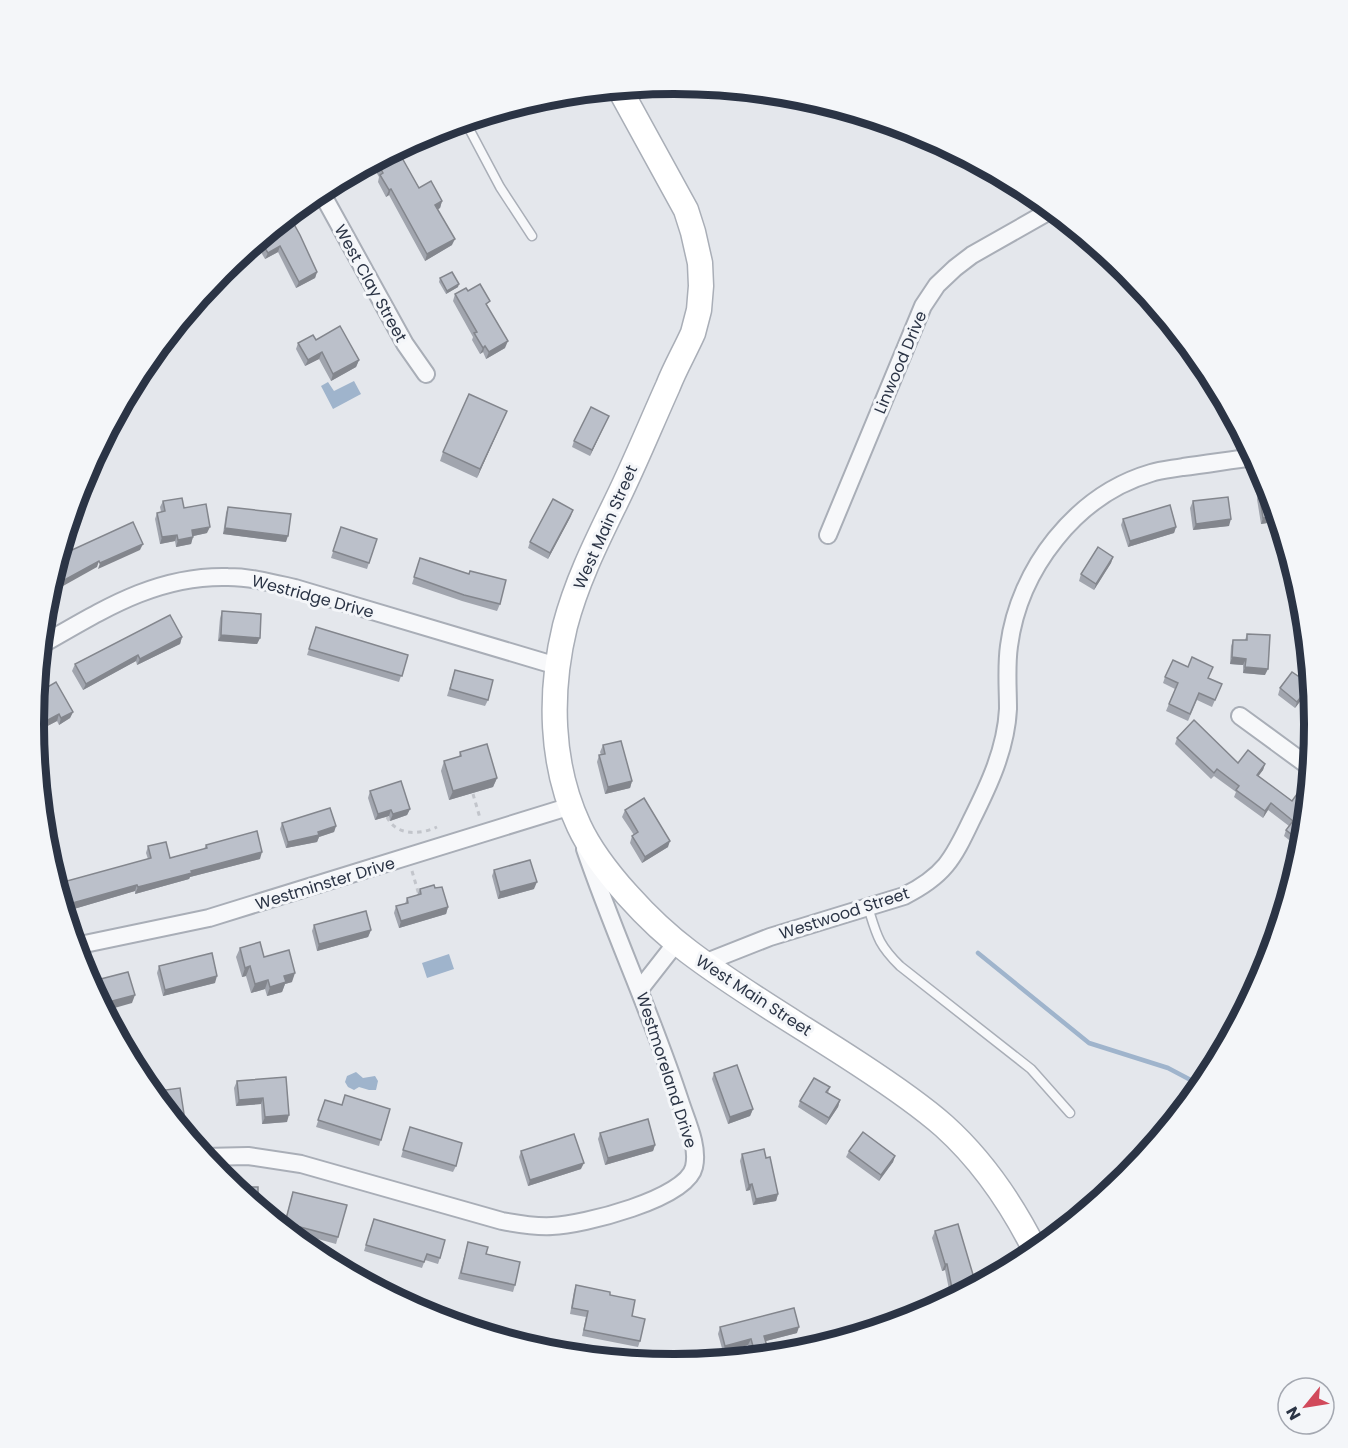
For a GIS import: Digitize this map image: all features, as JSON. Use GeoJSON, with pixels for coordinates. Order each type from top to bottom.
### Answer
{"type":"FeatureCollection","features":[{"type":"Feature","properties":{"kind":"main road","name":"West Main Street"},"geometry":{"type":"LineString","coordinates":[[623,96],[686,210],[700,262],[701,286],[699,310],[693,333],[579,582],[565,627],[557,666],[554,704],[555,735],[559,766],[575,817],[620,887],[676,943],[877,1076],[943,1125],[973,1154],[994,1179],[1018,1216],[1031,1243]]}},
{"type":"Feature","properties":{"kind":"street","name":"West Clay Street"},"geometry":{"type":"LineString","coordinates":[[325,199],[405,344],[426,374]]}},
{"type":"Feature","properties":{"kind":"street","name":"Linwood Drive"},"geometry":{"type":"LineString","coordinates":[[828,535],[923,306],[937,285],[972,255],[1044,214]]}},
{"type":"Feature","properties":{"kind":"street","name":"Westwood Street"},"geometry":{"type":"LineString","coordinates":[[704,963],[770,937],[904,896],[922,888],[937,876],[952,859],[988,786],[1004,741],[1008,711],[1009,645],[1016,615],[1026,586],[1059,535],[1086,508],[1127,481],[1153,472],[1245,458]]}},
{"type":"Feature","properties":{"kind":"street","name":"Westridge Drive"},"geometry":{"type":"LineString","coordinates":[[49,640],[121,600],[148,589],[170,582],[228,577],[257,579],[295,588],[557,666]]}},
{"type":"Feature","properties":{"kind":"street"},"geometry":{"type":"LineString","coordinates":[[1240,716],[1303,762]]}},
{"type":"Feature","properties":{"kind":"street","name":"Westminster Drive"},"geometry":{"type":"LineString","coordinates":[[83,944],[209,918],[485,833],[575,817]]}},
{"type":"Feature","properties":{"kind":"street","name":"Westmoreland Drive"},"geometry":{"type":"LineString","coordinates":[[216,1157],[248,1156],[301,1164],[502,1221],[528,1226],[579,1223],[644,1204],[686,1181],[694,1171],[695,1160],[687,1123],[664,1051],[603,901],[575,817]]}},
{"type":"Feature","properties":{"kind":"street"},"geometry":{"type":"LineString","coordinates":[[640,989],[676,943]]}},
{"type":"Feature","properties":{"kind":"lane"},"geometry":{"type":"LineString","coordinates":[[469,128],[500,187],[532,236]]}},
{"type":"Feature","properties":{"kind":"lane"},"geometry":{"type":"LineString","coordinates":[[867,907],[878,940],[886,952],[900,966],[1031,1070],[1070,1113]]}},
{"type":"Feature","properties":{"kind":"path"},"geometry":{"type":"LineString","coordinates":[[472,794],[485,833]]}},
{"type":"Feature","properties":{"kind":"path"},"geometry":{"type":"LineString","coordinates":[[387,817],[396,829],[407,832],[424,832],[437,827]]}},
{"type":"Feature","properties":{"kind":"path"},"geometry":{"type":"LineString","coordinates":[[407,858],[419,895]]}},
{"type":"Feature","properties":{"kind":"water"},"geometry":{"type":"Polygon","coordinates":[[[354,381],[361,394],[333,409],[321,386],[328,382],[334,391],[354,381]]]}},
{"type":"Feature","properties":{"kind":"water"},"geometry":{"type":"Polygon","coordinates":[[[449,954],[454,969],[427,978],[422,963],[449,954]]]}},
{"type":"Feature","properties":{"kind":"water"},"geometry":{"type":"Polygon","coordinates":[[[356,1072],[363,1078],[375,1076],[378,1081],[376,1090],[359,1087],[354,1090],[348,1087],[345,1082],[347,1076],[356,1072]]]}},
{"type":"Feature","properties":{"kind":"building"},"geometry":{"type":"Polygon","coordinates":[[[401,156],[419,188],[431,181],[442,201],[435,205],[455,239],[427,254],[391,189],[389,190],[380,175],[383,173],[380,167],[401,156]]]}},
{"type":"Feature","properties":{"kind":"building"},"geometry":{"type":"Polygon","coordinates":[[[293,222],[317,272],[299,282],[280,246],[268,253],[263,246],[293,222]]]}},
{"type":"Feature","properties":{"kind":"building"},"geometry":{"type":"Polygon","coordinates":[[[452,272],[459,284],[447,291],[440,278],[452,272]]]}},
{"type":"Feature","properties":{"kind":"building"},"geometry":{"type":"Polygon","coordinates":[[[480,284],[490,301],[486,304],[508,341],[489,352],[485,346],[483,348],[474,333],[477,332],[455,294],[466,288],[468,291],[480,284]]]}},
{"type":"Feature","properties":{"kind":"building"},"geometry":{"type":"Polygon","coordinates":[[[340,326],[359,360],[333,374],[322,352],[308,360],[298,343],[313,335],[316,340],[340,326]]]}},
{"type":"Feature","properties":{"kind":"building"},"geometry":{"type":"Polygon","coordinates":[[[469,394],[507,411],[480,469],[443,452],[469,394]]]}},
{"type":"Feature","properties":{"kind":"building"},"geometry":{"type":"Polygon","coordinates":[[[591,407],[609,416],[592,450],[574,441],[591,407]]]}},
{"type":"Feature","properties":{"kind":"building"},"geometry":{"type":"Polygon","coordinates":[[[1260,492],[1270,517],[1263,518],[1260,492]]]}},
{"type":"Feature","properties":{"kind":"building"},"geometry":{"type":"Polygon","coordinates":[[[1228,497],[1231,519],[1196,524],[1193,501],[1228,497]]]}},
{"type":"Feature","properties":{"kind":"building"},"geometry":{"type":"Polygon","coordinates":[[[182,498],[184,508],[206,504],[210,527],[192,530],[193,537],[178,540],[177,535],[162,537],[157,513],[165,511],[163,501],[182,498]]]}},
{"type":"Feature","properties":{"kind":"building"},"geometry":{"type":"Polygon","coordinates":[[[553,499],[573,510],[550,553],[530,542],[553,499]]]}},
{"type":"Feature","properties":{"kind":"building"},"geometry":{"type":"Polygon","coordinates":[[[1170,505],[1176,527],[1130,541],[1123,519],[1170,505]]]}},
{"type":"Feature","properties":{"kind":"building"},"geometry":{"type":"Polygon","coordinates":[[[228,507],[291,514],[288,536],[225,528],[228,507]]]}},
{"type":"Feature","properties":{"kind":"building"},"geometry":{"type":"Polygon","coordinates":[[[133,522],[143,544],[100,563],[99,561],[60,582],[68,549],[71,548],[72,550],[133,522]]]}},
{"type":"Feature","properties":{"kind":"building"},"geometry":{"type":"Polygon","coordinates":[[[341,527],[377,539],[369,563],[333,551],[341,527]]]}},
{"type":"Feature","properties":{"kind":"building"},"geometry":{"type":"Polygon","coordinates":[[[1098,547],[1113,557],[1096,584],[1081,574],[1098,547]]]}},
{"type":"Feature","properties":{"kind":"building"},"geometry":{"type":"Polygon","coordinates":[[[420,558],[469,574],[470,571],[506,580],[500,604],[464,595],[414,577],[420,558]]]}},
{"type":"Feature","properties":{"kind":"building"},"geometry":{"type":"Polygon","coordinates":[[[222,611],[261,614],[260,638],[221,635],[222,611]]]}},
{"type":"Feature","properties":{"kind":"building"},"geometry":{"type":"Polygon","coordinates":[[[170,615],[182,637],[140,659],[138,655],[86,684],[75,664],[170,615]]]}},
{"type":"Feature","properties":{"kind":"building"},"geometry":{"type":"Polygon","coordinates":[[[316,627],[408,655],[402,676],[309,649],[316,627]]]}},
{"type":"Feature","properties":{"kind":"building"},"geometry":{"type":"Polygon","coordinates":[[[1247,634],[1270,635],[1268,669],[1245,667],[1246,659],[1232,657],[1233,640],[1247,640],[1247,634]]]}},
{"type":"Feature","properties":{"kind":"building"},"geometry":{"type":"Polygon","coordinates":[[[1192,657],[1213,667],[1208,678],[1222,684],[1215,700],[1199,693],[1190,714],[1169,704],[1178,683],[1165,677],[1173,660],[1188,667],[1192,657]]]}},
{"type":"Feature","properties":{"kind":"building"},"geometry":{"type":"Polygon","coordinates":[[[455,670],[493,680],[488,700],[450,689],[455,670]]]}},
{"type":"Feature","properties":{"kind":"building"},"geometry":{"type":"Polygon","coordinates":[[[1302,671],[1303,694],[1297,702],[1280,688],[1292,672],[1298,676],[1302,671]]]}},
{"type":"Feature","properties":{"kind":"building"},"geometry":{"type":"Polygon","coordinates":[[[56,682],[73,712],[61,718],[59,714],[44,722],[45,697],[47,696],[45,688],[56,682]]]}},
{"type":"Feature","properties":{"kind":"building"},"geometry":{"type":"Polygon","coordinates":[[[1194,720],[1238,763],[1248,750],[1265,764],[1257,775],[1292,801],[1297,794],[1300,796],[1294,836],[1286,830],[1293,821],[1271,803],[1265,811],[1236,790],[1239,786],[1217,769],[1214,773],[1177,738],[1194,720]]]}},
{"type":"Feature","properties":{"kind":"building"},"geometry":{"type":"Polygon","coordinates":[[[621,741],[632,781],[608,787],[599,755],[605,754],[603,745],[621,741]]]}},
{"type":"Feature","properties":{"kind":"building"},"geometry":{"type":"Polygon","coordinates":[[[487,744],[497,778],[453,791],[444,761],[461,756],[460,752],[487,744]]]}},
{"type":"Feature","properties":{"kind":"building"},"geometry":{"type":"Polygon","coordinates":[[[401,781],[410,809],[393,814],[391,810],[378,814],[370,791],[401,781]]]}},
{"type":"Feature","properties":{"kind":"building"},"geometry":{"type":"Polygon","coordinates":[[[644,798],[670,841],[645,857],[632,836],[638,832],[625,810],[644,798]]]}},
{"type":"Feature","properties":{"kind":"building"},"geometry":{"type":"Polygon","coordinates":[[[330,808],[336,826],[318,832],[319,835],[288,842],[282,823],[330,808]]]}},
{"type":"Feature","properties":{"kind":"building"},"geometry":{"type":"Polygon","coordinates":[[[257,831],[262,852],[191,871],[192,873],[70,904],[64,882],[151,858],[148,846],[166,842],[170,858],[207,848],[206,845],[257,831]]]}},
{"type":"Feature","properties":{"kind":"building"},"geometry":{"type":"Polygon","coordinates":[[[530,860],[537,882],[500,892],[494,870],[530,860]]]}},
{"type":"Feature","properties":{"kind":"building"},"geometry":{"type":"Polygon","coordinates":[[[434,885],[435,888],[442,887],[448,907],[401,921],[396,906],[408,903],[407,898],[421,894],[420,889],[434,885]]]}},
{"type":"Feature","properties":{"kind":"building"},"geometry":{"type":"Polygon","coordinates":[[[366,911],[371,930],[319,944],[314,925],[366,911]]]}},
{"type":"Feature","properties":{"kind":"building"},"geometry":{"type":"Polygon","coordinates":[[[260,942],[264,957],[289,950],[295,973],[284,976],[286,982],[270,987],[268,980],[255,984],[250,966],[245,968],[240,948],[260,942]]]}},
{"type":"Feature","properties":{"kind":"building"},"geometry":{"type":"Polygon","coordinates":[[[212,953],[217,976],[165,990],[159,966],[212,953]]]}},
{"type":"Feature","properties":{"kind":"building"},"geometry":{"type":"Polygon","coordinates":[[[128,972],[135,995],[109,1002],[98,980],[128,972]]]}},
{"type":"Feature","properties":{"kind":"building"},"geometry":{"type":"Polygon","coordinates":[[[737,1065],[753,1109],[730,1117],[714,1073],[737,1065]]]}},
{"type":"Feature","properties":{"kind":"building"},"geometry":{"type":"Polygon","coordinates":[[[286,1077],[289,1115],[265,1117],[263,1098],[239,1100],[237,1081],[286,1077]]]}},
{"type":"Feature","properties":{"kind":"building"},"geometry":{"type":"Polygon","coordinates":[[[814,1078],[830,1087],[826,1092],[840,1100],[829,1118],[800,1101],[814,1078]]]}},
{"type":"Feature","properties":{"kind":"building"},"geometry":{"type":"Polygon","coordinates":[[[180,1088],[184,1114],[179,1114],[162,1091],[180,1088]]]}},
{"type":"Feature","properties":{"kind":"building"},"geometry":{"type":"Polygon","coordinates":[[[345,1095],[390,1109],[381,1140],[318,1120],[325,1100],[342,1105],[345,1095]]]}},
{"type":"Feature","properties":{"kind":"building"},"geometry":{"type":"Polygon","coordinates":[[[648,1119],[655,1145],[608,1158],[600,1133],[648,1119]]]}},
{"type":"Feature","properties":{"kind":"building"},"geometry":{"type":"Polygon","coordinates":[[[410,1127],[462,1143],[456,1166],[403,1150],[410,1127]]]}},
{"type":"Feature","properties":{"kind":"building"},"geometry":{"type":"Polygon","coordinates":[[[863,1132],[895,1156],[881,1175],[849,1151],[863,1132]]]}},
{"type":"Feature","properties":{"kind":"building"},"geometry":{"type":"Polygon","coordinates":[[[574,1134],[584,1163],[530,1180],[521,1151],[574,1134]]]}},
{"type":"Feature","properties":{"kind":"building"},"geometry":{"type":"Polygon","coordinates":[[[764,1149],[766,1158],[770,1157],[778,1194],[756,1199],[752,1184],[749,1185],[742,1154],[764,1149]]]}},
{"type":"Feature","properties":{"kind":"building"},"geometry":{"type":"Polygon","coordinates":[[[246,1187],[258,1187],[258,1198],[246,1187]]]}},
{"type":"Feature","properties":{"kind":"building"},"geometry":{"type":"Polygon","coordinates":[[[293,1192],[347,1205],[338,1237],[291,1225],[286,1220],[293,1192]]]}},
{"type":"Feature","properties":{"kind":"building"},"geometry":{"type":"Polygon","coordinates":[[[374,1219],[445,1240],[440,1258],[427,1254],[424,1262],[366,1245],[374,1219]]]}},
{"type":"Feature","properties":{"kind":"building"},"geometry":{"type":"Polygon","coordinates":[[[958,1224],[974,1278],[952,1289],[947,1264],[945,1264],[935,1231],[958,1224]]]}},
{"type":"Feature","properties":{"kind":"building"},"geometry":{"type":"Polygon","coordinates":[[[468,1242],[488,1247],[486,1254],[520,1262],[515,1285],[461,1273],[468,1242]]]}},
{"type":"Feature","properties":{"kind":"building"},"geometry":{"type":"Polygon","coordinates":[[[576,1285],[635,1300],[632,1316],[645,1319],[640,1341],[584,1330],[588,1311],[572,1308],[576,1285]]]}},
{"type":"Feature","properties":{"kind":"building"},"geometry":{"type":"Polygon","coordinates":[[[794,1308],[799,1327],[764,1336],[767,1347],[754,1349],[751,1339],[725,1346],[720,1327],[794,1308]]]}},
{"type":"Feature","properties":{"kind":"waterway"},"geometry":{"type":"LineString","coordinates":[[978,953],[1089,1043],[1168,1068],[1193,1081]]}}]}
